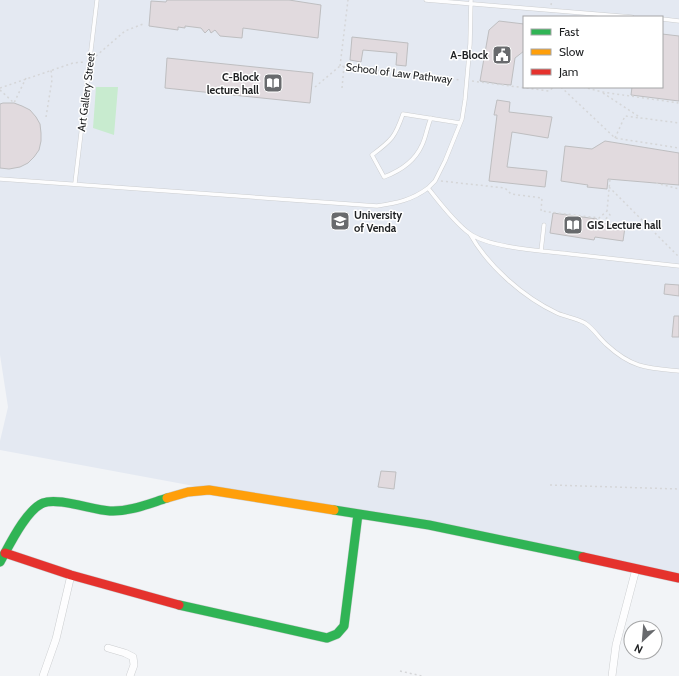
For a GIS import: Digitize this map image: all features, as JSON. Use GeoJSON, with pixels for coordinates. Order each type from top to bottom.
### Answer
{"type":"FeatureCollection","features":[{"type":"Feature","properties":{"kind":"street"},"geometry":{"type":"LineString","coordinates":[[0,562],[26,518],[42,503],[50,501],[91,509],[120,511],[140,507],[168,497],[196,491],[209,490],[429,525],[679,578]]}},
{"type":"Feature","properties":{"kind":"street"},"geometry":{"type":"LineString","coordinates":[[6,553],[71,575],[184,606],[327,638],[334,637],[344,626],[358,514]]}},
{"type":"Feature","properties":{"kind":"street"},"geometry":{"type":"LineString","coordinates":[[612,676],[616,645],[636,569]]}},
{"type":"Feature","properties":{"kind":"street"},"geometry":{"type":"LineString","coordinates":[[43,676],[56,638],[71,575]]}},
{"type":"Feature","properties":{"kind":"street"},"geometry":{"type":"LineString","coordinates":[[108,648],[133,657],[134,665],[130,676]]}},
{"type":"Feature","properties":{"kind":"lane","name":"Art Gallery Street"},"geometry":{"type":"LineString","coordinates":[[74,183],[97,0]]}},
{"type":"Feature","properties":{"kind":"lane"},"geometry":{"type":"LineString","coordinates":[[426,0],[471,2],[621,16]]}},
{"type":"Feature","properties":{"kind":"lane"},"geometry":{"type":"LineString","coordinates":[[0,179],[74,183],[349,205],[377,206],[396,203],[418,196],[435,181],[445,161],[460,123],[465,100],[470,44],[471,2]]}},
{"type":"Feature","properties":{"kind":"lane"},"geometry":{"type":"LineString","coordinates":[[663,20],[679,21]]}},
{"type":"Feature","properties":{"kind":"lane"},"geometry":{"type":"LineString","coordinates":[[430,118],[422,145],[413,160],[396,172],[384,177],[372,155],[389,142],[397,132],[403,114],[430,118],[460,123]]}},
{"type":"Feature","properties":{"kind":"lane"},"geometry":{"type":"LineString","coordinates":[[428,188],[469,233],[477,247],[484,255],[498,270],[530,298],[559,314],[571,317],[586,324],[619,356],[640,367],[679,371]]}},
{"type":"Feature","properties":{"kind":"lane"},"geometry":{"type":"LineString","coordinates":[[541,251],[544,225]]}},
{"type":"Feature","properties":{"kind":"lane"},"geometry":{"type":"LineString","coordinates":[[469,233],[481,240],[496,244],[541,251],[679,266]]}},
{"type":"Feature","properties":{"kind":"path"},"geometry":{"type":"LineString","coordinates":[[340,66],[348,0]]}},
{"type":"Feature","properties":{"kind":"path"},"geometry":{"type":"LineString","coordinates":[[26,78],[14,103],[0,89],[26,78],[73,62],[89,62],[125,31],[143,24]]}},
{"type":"Feature","properties":{"kind":"path","name":"School of Law Pathway"},"geometry":{"type":"LineString","coordinates":[[315,87],[340,66],[344,66],[523,88]]}},
{"type":"Feature","properties":{"kind":"path"},"geometry":{"type":"LineString","coordinates":[[342,88],[344,66]]}},
{"type":"Feature","properties":{"kind":"path"},"geometry":{"type":"LineString","coordinates":[[46,117],[52,80],[51,70]]}},
{"type":"Feature","properties":{"kind":"path","name":"School of Law Pathway"},"geometry":{"type":"LineString","coordinates":[[524,88],[549,91],[553,88]]}},
{"type":"Feature","properties":{"kind":"path"},"geometry":{"type":"LineString","coordinates":[[563,88],[615,138],[679,148]]}},
{"type":"Feature","properties":{"kind":"path"},"geometry":{"type":"LineString","coordinates":[[587,88],[602,92],[679,103]]}},
{"type":"Feature","properties":{"kind":"path"},"geometry":{"type":"LineString","coordinates":[[602,92],[641,118]]}},
{"type":"Feature","properties":{"kind":"path"},"geometry":{"type":"LineString","coordinates":[[615,138],[624,116],[679,123]]}},
{"type":"Feature","properties":{"kind":"path"},"geometry":{"type":"LineString","coordinates":[[602,222],[610,215],[608,211],[610,179]]}},
{"type":"Feature","properties":{"kind":"path"},"geometry":{"type":"LineString","coordinates":[[435,181],[504,188],[511,194],[542,198],[541,211],[599,218],[608,211]]}},
{"type":"Feature","properties":{"kind":"path"},"geometry":{"type":"LineString","coordinates":[[656,183],[679,190]]}},
{"type":"Feature","properties":{"kind":"path"},"geometry":{"type":"LineString","coordinates":[[609,187],[679,256]]}},
{"type":"Feature","properties":{"kind":"path"},"geometry":{"type":"LineString","coordinates":[[550,485],[679,489]]}},
{"type":"Feature","properties":{"kind":"path"},"geometry":{"type":"LineString","coordinates":[[400,671],[422,676]]}},
{"type":"Feature","properties":{"kind":"shaded area","name":"University of Venda"},"geometry":{"type":"Polygon","coordinates":[[[0,0],[679,0],[679,576],[0,450],[0,441],[8,407],[0,355],[0,0]]]}},
{"type":"Feature","properties":{"kind":"green space"},"geometry":{"type":"Polygon","coordinates":[[[96,87],[118,87],[114,135],[93,128],[96,87]]]}},
{"type":"Feature","properties":{"kind":"building"},"geometry":{"type":"Polygon","coordinates":[[[167,0],[289,0],[321,5],[318,38],[243,28],[242,38],[220,36],[215,30],[211,33],[209,29],[205,33],[201,28],[185,26],[185,28],[178,27],[178,30],[149,26],[151,1],[166,2],[167,0]]]}},
{"type":"Feature","properties":{"kind":"building","name":"A-Block"},"geometry":{"type":"Polygon","coordinates":[[[499,21],[523,24],[523,52],[515,58],[511,85],[480,81],[489,30],[499,21]]]}},
{"type":"Feature","properties":{"kind":"building"},"geometry":{"type":"Polygon","coordinates":[[[663,34],[679,36],[679,101],[631,95],[632,88],[663,88],[663,34]]]}},
{"type":"Feature","properties":{"kind":"building"},"geometry":{"type":"Polygon","coordinates":[[[352,37],[408,43],[406,66],[396,65],[397,53],[363,50],[361,62],[350,60],[352,37]]]}},
{"type":"Feature","properties":{"kind":"building"},"geometry":{"type":"Polygon","coordinates":[[[167,58],[313,73],[310,103],[165,88],[167,58]]]}},
{"type":"Feature","properties":{"kind":"building"},"geometry":{"type":"Polygon","coordinates":[[[497,100],[510,102],[509,112],[552,117],[548,138],[512,132],[507,167],[547,171],[545,187],[489,181],[497,115],[494,115],[497,100]]]}},
{"type":"Feature","properties":{"kind":"building"},"geometry":{"type":"Polygon","coordinates":[[[14,103],[30,110],[40,124],[41,133],[39,150],[34,157],[28,163],[20,167],[9,169],[0,168],[0,104],[14,103]]]}},
{"type":"Feature","properties":{"kind":"building"},"geometry":{"type":"Polygon","coordinates":[[[605,141],[679,153],[679,185],[608,179],[607,189],[587,187],[588,185],[561,181],[565,146],[592,149],[605,141]]]}},
{"type":"Feature","properties":{"kind":"building"},"geometry":{"type":"Polygon","coordinates":[[[553,213],[597,219],[596,222],[625,227],[623,241],[595,237],[594,240],[550,233],[553,213]]]}},
{"type":"Feature","properties":{"kind":"building"},"geometry":{"type":"Polygon","coordinates":[[[665,284],[679,285],[679,296],[664,294],[665,284]]]}},
{"type":"Feature","properties":{"kind":"building"},"geometry":{"type":"Polygon","coordinates":[[[674,316],[679,316],[679,337],[672,337],[674,316]]]}},
{"type":"Feature","properties":{"kind":"building"},"geometry":{"type":"Polygon","coordinates":[[[381,471],[396,472],[394,489],[378,487],[381,471]]]}},
{"type":"Feature","properties":{"kind":"traffic: fast"},"geometry":{"type":"LineString","coordinates":[[0,562],[24,521],[30,513],[43,503],[57,502],[117,511],[138,507],[167,498]]}},
{"type":"Feature","properties":{"kind":"traffic: fast"},"geometry":{"type":"LineString","coordinates":[[334,510],[429,525],[583,557]]}},
{"type":"Feature","properties":{"kind":"traffic: fast"},"geometry":{"type":"LineString","coordinates":[[179,605],[327,638],[337,634],[344,626],[358,514]]}},
{"type":"Feature","properties":{"kind":"traffic: slow"},"geometry":{"type":"LineString","coordinates":[[167,498],[188,492],[209,490],[334,510]]}},
{"type":"Feature","properties":{"kind":"traffic: jam"},"geometry":{"type":"LineString","coordinates":[[5,553],[71,575],[179,605]]}},
{"type":"Feature","properties":{"kind":"traffic: jam"},"geometry":{"type":"LineString","coordinates":[[583,557],[679,578]]}},
{"type":"Feature","properties":{"kind":"place","name":"A-Block"},"geometry":{"type":"Point","coordinates":[502,55]}},
{"type":"Feature","properties":{"kind":"place","name":"C-Block lecture hall"},"geometry":{"type":"Point","coordinates":[273,83]}},
{"type":"Feature","properties":{"kind":"place","name":"University of Venda"},"geometry":{"type":"Point","coordinates":[340,221]}},
{"type":"Feature","properties":{"kind":"place","name":"GIS Lecture hall"},"geometry":{"type":"Point","coordinates":[573,225]}}]}
